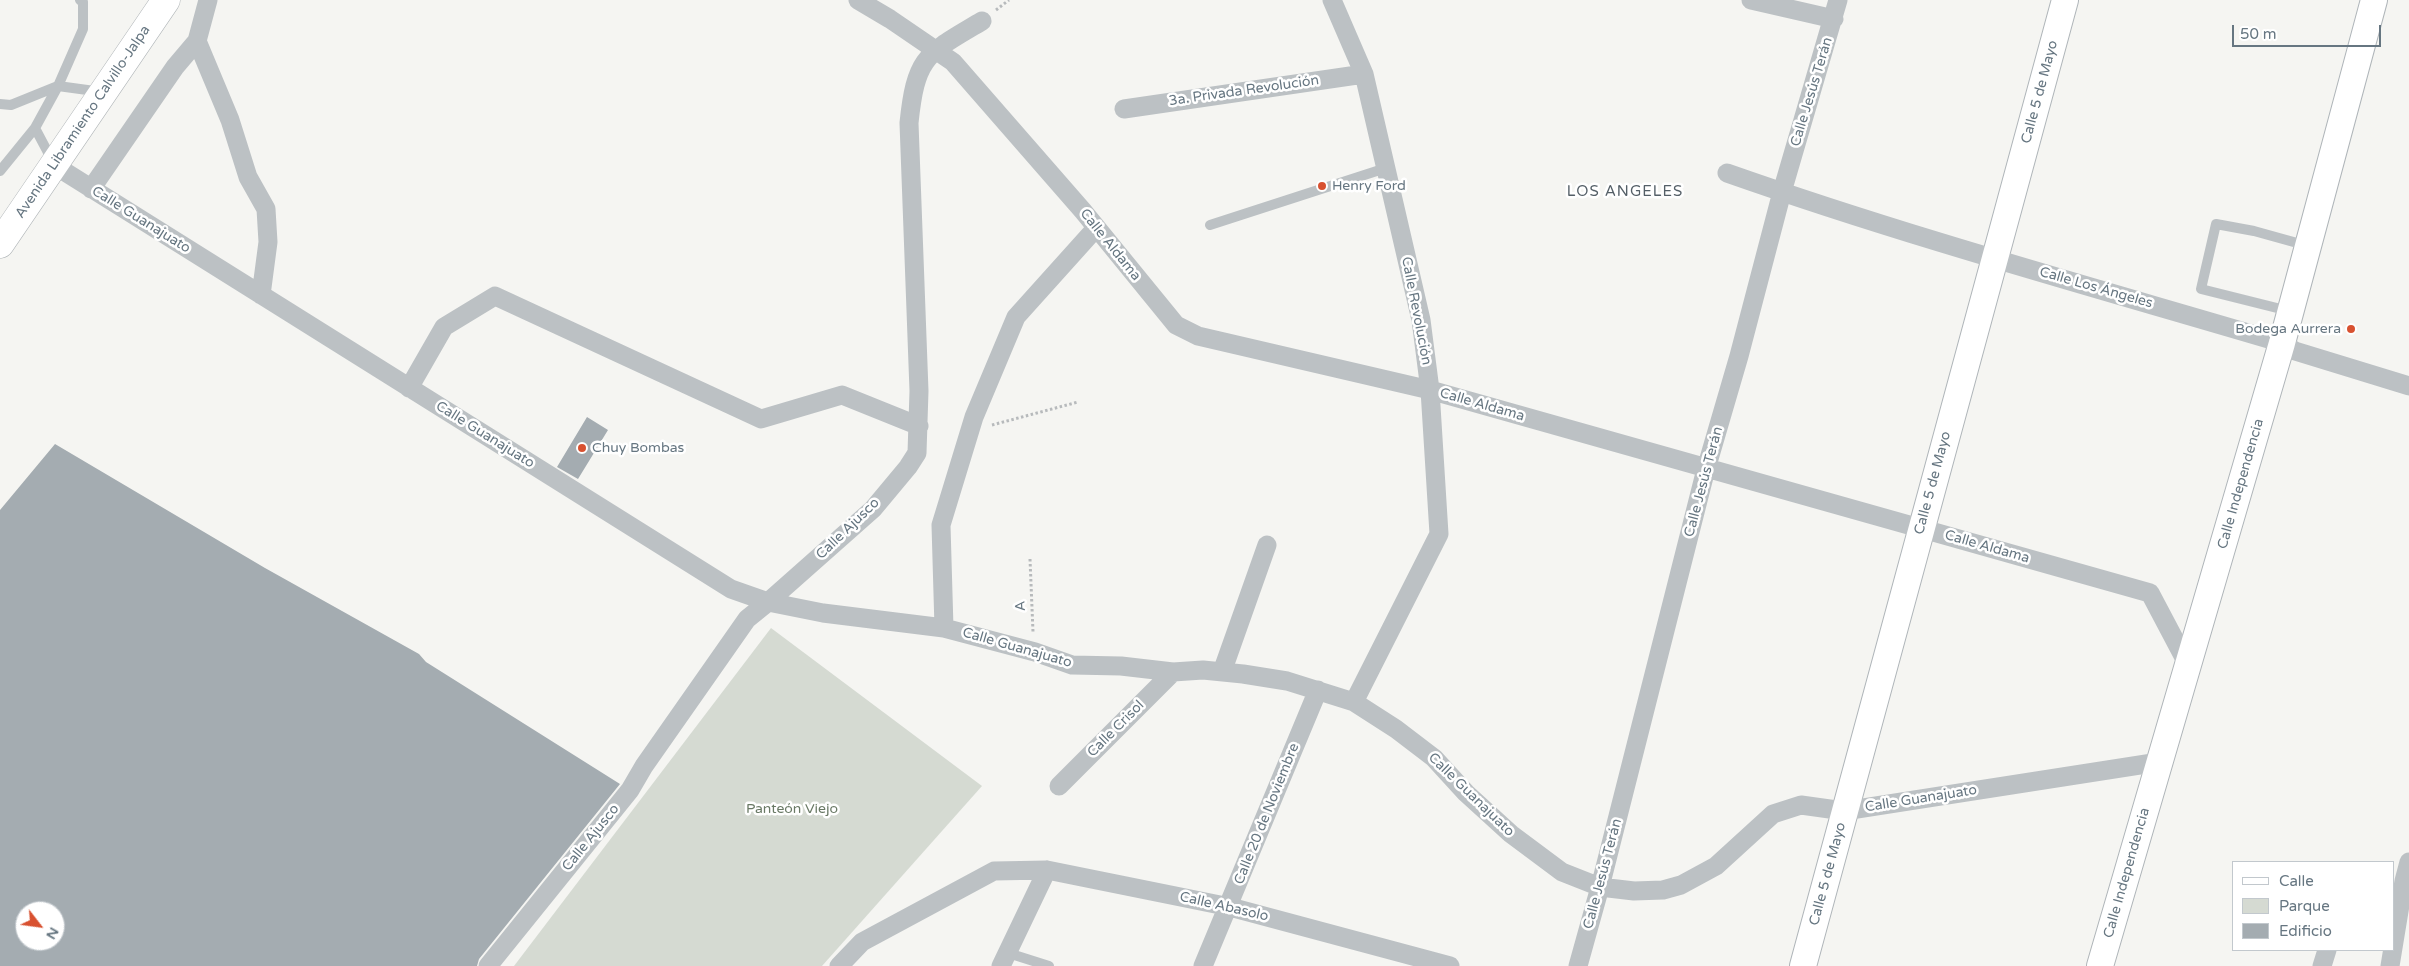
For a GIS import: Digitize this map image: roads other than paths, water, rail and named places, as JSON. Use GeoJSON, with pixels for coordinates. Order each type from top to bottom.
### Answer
{"type":"FeatureCollection","features":[{"type":"Feature","properties":{"kind":"main road","name":"Avenida Libramiento Calvillo-Jalpa"},"geometry":{"type":"LineString","coordinates":[[0,244],[166,0]]}},
{"type":"Feature","properties":{"kind":"main road","name":"Calle 5 de Mayo"},"geometry":{"type":"LineString","coordinates":[[1803,966],[2065,0]]}},
{"type":"Feature","properties":{"kind":"main road","name":"Calle Independencia"},"geometry":{"type":"LineString","coordinates":[[2100,966],[2282,343],[2374,0]]}},
{"type":"Feature","properties":{"kind":"street"},"geometry":{"type":"LineString","coordinates":[[92,189],[175,68],[197,41],[208,0]]}},
{"type":"Feature","properties":{"kind":"street","name":"Calle Aldama"},"geometry":{"type":"LineString","coordinates":[[858,0],[953,62],[1083,211],[1176,324],[1198,336],[1430,390],[2150,593],[2188,665]]}},
{"type":"Feature","properties":{"kind":"street","name":"Calle Revolución"},"geometry":{"type":"LineString","coordinates":[[1332,0],[1364,74],[1420,320],[1430,390],[1439,534],[1354,702]]}},
{"type":"Feature","properties":{"kind":"street"},"geometry":{"type":"LineString","coordinates":[[1751,0],[1834,20]]}},
{"type":"Feature","properties":{"kind":"street","name":"Calle Jesús Terán"},"geometry":{"type":"LineString","coordinates":[[1578,966],[1600,887],[1706,469],[1739,356],[1782,192],[1834,20],[1838,0]]}},
{"type":"Feature","properties":{"kind":"street","name":"Calle Ajusco"},"geometry":{"type":"LineString","coordinates":[[488,966],[630,790],[644,766],[747,619],[873,509],[908,467],[917,453],[919,391],[909,123],[912,90],[921,65],[935,49],[982,21]]}},
{"type":"Feature","properties":{"kind":"street"},"geometry":{"type":"LineString","coordinates":[[197,41],[230,120],[248,177],[266,209],[268,242],[261,295]]}},
{"type":"Feature","properties":{"kind":"street","name":"3a. Privada Revolución"},"geometry":{"type":"LineString","coordinates":[[1124,109],[1364,74]]}},
{"type":"Feature","properties":{"kind":"street","name":"Calle Guanajuato"},"geometry":{"type":"LineString","coordinates":[[54,165],[731,589],[768,602],[823,613],[944,628],[1035,652],[1072,665],[1121,666],[1173,672],[1203,670],[1222,672],[1287,681],[1354,702],[1396,729],[1434,758],[1466,793],[1511,834],[1562,872],[1600,887],[1634,891],[1663,890],[1681,885],[1716,866],[1773,814],[1801,805],[1844,811],[2159,762]]}},
{"type":"Feature","properties":{"kind":"street","name":"Calle Los Ángeles"},"geometry":{"type":"LineString","coordinates":[[1726,172],[1782,192],[1995,258],[2282,343],[2295,351],[2409,386]]}},
{"type":"Feature","properties":{"kind":"street","name":"Calle Guanajuato"},"geometry":{"type":"LineString","coordinates":[[944,628],[941,525],[970,431],[1016,317],[1096,228]]}},
{"type":"Feature","properties":{"kind":"street"},"geometry":{"type":"LineString","coordinates":[[409,388],[444,327],[495,296],[761,419],[842,395],[918,426]]}},
{"type":"Feature","properties":{"kind":"street"},"geometry":{"type":"LineString","coordinates":[[1222,672],[1267,545]]}},
{"type":"Feature","properties":{"kind":"street","name":"Calle Crisol"},"geometry":{"type":"LineString","coordinates":[[1059,786],[1173,672]]}},
{"type":"Feature","properties":{"kind":"street","name":"Calle 20 de Noviembre"},"geometry":{"type":"LineString","coordinates":[[1204,966],[1230,907],[1318,690]]}},
{"type":"Feature","properties":{"kind":"street"},"geometry":{"type":"LineString","coordinates":[[2394,942],[2409,862]]}},
{"type":"Feature","properties":{"kind":"street"},"geometry":{"type":"LineString","coordinates":[[1004,960],[1047,870]]}},
{"type":"Feature","properties":{"kind":"street","name":"Calle Abasolo"},"geometry":{"type":"LineString","coordinates":[[862,942],[994,871],[1047,870],[1230,907],[1450,966]]}},
{"type":"Feature","properties":{"kind":"street"},"geometry":{"type":"LineString","coordinates":[[839,966],[862,942]]}},
{"type":"Feature","properties":{"kind":"street"},"geometry":{"type":"LineString","coordinates":[[852,966],[862,942]]}},
{"type":"Feature","properties":{"kind":"street"},"geometry":{"type":"LineString","coordinates":[[2322,966],[2327,951]]}},
{"type":"Feature","properties":{"kind":"street"},"geometry":{"type":"LineString","coordinates":[[2390,966],[2392,951]]}},
{"type":"Feature","properties":{"kind":"lane"},"geometry":{"type":"LineString","coordinates":[[0,171],[35,128],[58,86],[82,29],[83,2],[80,0]]}},
{"type":"Feature","properties":{"kind":"lane"},"geometry":{"type":"LineString","coordinates":[[0,104],[11,105],[58,86],[103,92]]}},
{"type":"Feature","properties":{"kind":"lane"},"geometry":{"type":"LineString","coordinates":[[35,128],[54,165]]}},
{"type":"Feature","properties":{"kind":"lane"},"geometry":{"type":"LineString","coordinates":[[1210,225],[1386,168]]}},
{"type":"Feature","properties":{"kind":"lane"},"geometry":{"type":"LineString","coordinates":[[2290,312],[2200,289],[2216,224],[2254,231],[2308,246]]}},
{"type":"Feature","properties":{"kind":"lane"},"geometry":{"type":"LineString","coordinates":[[1004,960],[1049,966]]}},
{"type":"Feature","properties":{"kind":"place","name":"Henry Ford"},"geometry":{"type":"Point","coordinates":[1322,186]}},
{"type":"Feature","properties":{"kind":"place","name":"Bodega Aurrera"},"geometry":{"type":"Point","coordinates":[2351,329]}},
{"type":"Feature","properties":{"kind":"place","name":"Chuy Bombas"},"geometry":{"type":"Point","coordinates":[582,448]}},
{"type":"Feature","properties":{"kind":"district","name":"LOS ANGELES"},"geometry":{"type":"Point","coordinates":[1625,192]}},
{"type":"Feature","properties":{"kind":"park label","name":"Panteón Viejo"},"geometry":{"type":"Point","coordinates":[792,809]}}]}
